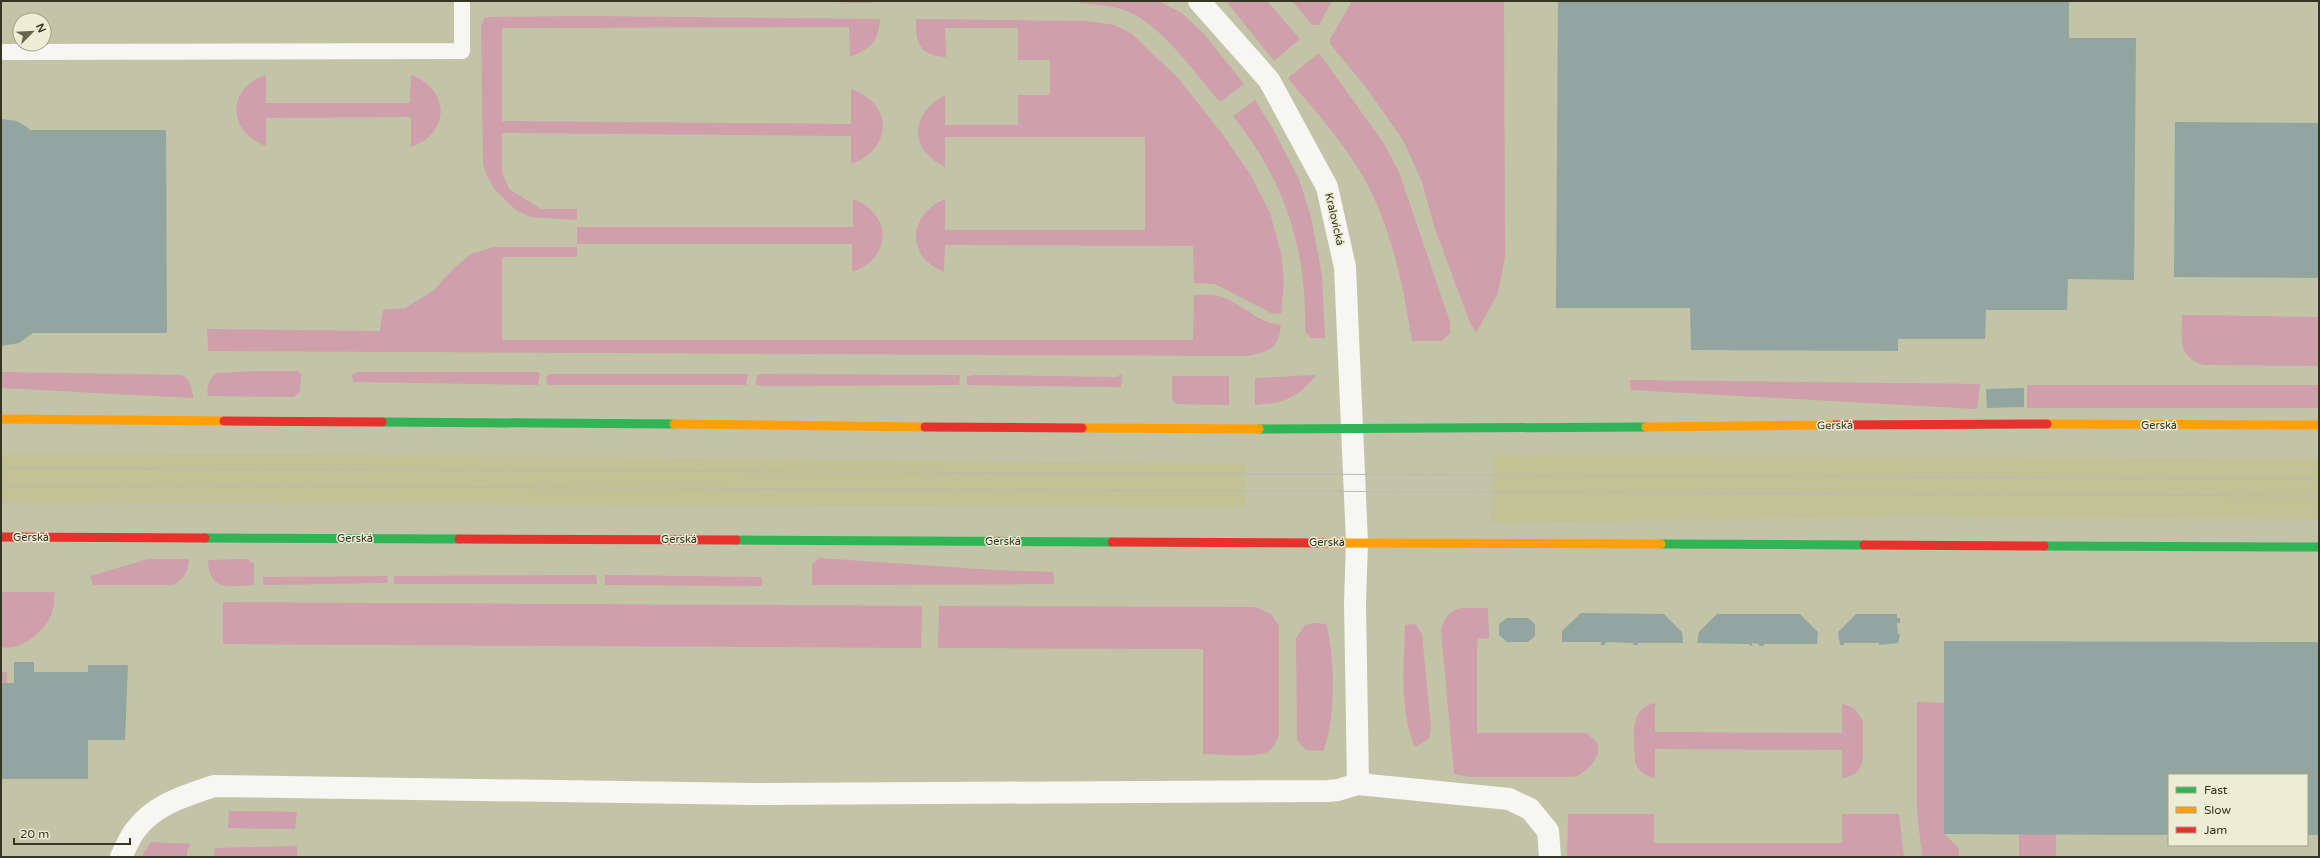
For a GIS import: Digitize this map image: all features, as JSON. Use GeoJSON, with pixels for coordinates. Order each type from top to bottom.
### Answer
{"type":"FeatureCollection","features":[{"type":"Feature","properties":{"kind":"street","name":"Kralovická"},"geometry":{"type":"LineString","coordinates":[[1199,1],[1269,80],[1327,187],[1346,268],[1351,366],[1351,430]]}},
{"type":"Feature","properties":{"kind":"street","name":"Gerská"},"geometry":{"type":"LineString","coordinates":[[1,419],[1351,430],[1949,424],[2319,425]]}},
{"type":"Feature","properties":{"kind":"street","name":"Gerská"},"geometry":{"type":"LineString","coordinates":[[1351,430],[1357,542],[1355,603],[1358,784]]}},
{"type":"Feature","properties":{"kind":"street","name":"Gerská"},"geometry":{"type":"LineString","coordinates":[[1,537],[2319,547]]}},
{"type":"Feature","properties":{"kind":"street"},"geometry":{"type":"LineString","coordinates":[[121,857],[133,832],[150,815],[174,799],[214,786],[779,794],[1328,791],[1338,790],[1358,784],[1509,799],[1530,808],[1548,832],[1550,857]]}},
{"type":"Feature","properties":{"kind":"lane"},"geometry":{"type":"LineString","coordinates":[[1,52],[462,51],[462,1]]}},
{"type":"Feature","properties":{"kind":"shaded area"},"geometry":{"type":"Polygon","coordinates":[[[799,1],[870,1],[871,3],[799,1]]]}},
{"type":"Feature","properties":{"kind":"shaded area"},"geometry":{"type":"Polygon","coordinates":[[[1079,1],[1159,1],[1183,14],[1205,35],[1244,84],[1220,102],[1167,40],[1143,20],[1119,8],[1079,3],[1079,1]]]}},
{"type":"Feature","properties":{"kind":"shaded area"},"geometry":{"type":"Polygon","coordinates":[[[1226,1],[1267,1],[1300,39],[1274,61],[1226,1]]]}},
{"type":"Feature","properties":{"kind":"shaded area"},"geometry":{"type":"Polygon","coordinates":[[[1292,1],[1332,1],[1319,25],[1312,25],[1292,1]]]}},
{"type":"Feature","properties":{"kind":"shaded area"},"geometry":{"type":"Polygon","coordinates":[[[1352,1],[1504,1],[1505,257],[1498,293],[1476,333],[1469,320],[1435,229],[1422,182],[1403,140],[1365,86],[1330,44],[1330,39],[1352,1]]]}},
{"type":"Feature","properties":{"kind":"shaded area"},"geometry":{"type":"Polygon","coordinates":[[[583,16],[880,19],[877,34],[872,44],[863,51],[850,57],[849,27],[502,28],[502,121],[851,124],[851,89],[865,96],[875,105],[881,115],[883,126],[881,138],[875,148],[865,157],[851,164],[851,136],[502,133],[502,172],[509,189],[541,209],[577,209],[577,220],[531,217],[516,210],[495,190],[483,165],[481,26],[485,17],[583,16]]]}},
{"type":"Feature","properties":{"kind":"shaded area"},"geometry":{"type":"Polygon","coordinates":[[[916,19],[1086,21],[1115,25],[1132,34],[1178,78],[1223,135],[1250,174],[1270,213],[1281,253],[1284,281],[1281,314],[1271,313],[1215,284],[1194,283],[1193,246],[945,245],[944,272],[931,265],[922,256],[917,246],[916,236],[918,225],[924,215],[933,206],[945,199],[945,230],[1145,230],[1145,137],[945,137],[945,167],[933,160],[924,151],[918,131],[920,121],[925,112],[933,103],[945,95],[945,125],[1018,125],[1018,95],[1050,95],[1050,60],[1018,60],[1018,28],[945,28],[946,57],[930,54],[921,47],[918,41],[916,19]]]}},
{"type":"Feature","properties":{"kind":"shaded area"},"geometry":{"type":"Polygon","coordinates":[[[1319,53],[1383,142],[1399,172],[1450,322],[1450,333],[1442,341],[1412,341],[1400,277],[1388,234],[1372,194],[1346,149],[1288,78],[1319,53]]]}},
{"type":"Feature","properties":{"kind":"shaded area"},"geometry":{"type":"Polygon","coordinates":[[[266,75],[266,103],[410,103],[411,75],[424,82],[433,90],[439,100],[441,111],[439,122],[433,132],[424,140],[411,147],[411,117],[266,118],[266,146],[253,139],[244,131],[238,121],[236,110],[238,99],[244,90],[253,81],[266,75]]]}},
{"type":"Feature","properties":{"kind":"shaded area"},"geometry":{"type":"Polygon","coordinates":[[[1255,100],[1273,129],[1299,179],[1311,217],[1322,276],[1325,338],[1311,338],[1305,332],[1305,301],[1302,272],[1297,244],[1289,217],[1279,191],[1266,166],[1251,141],[1233,116],[1255,100]]]}},
{"type":"Feature","properties":{"kind":"shaded area"},"geometry":{"type":"Polygon","coordinates":[[[853,199],[866,206],[875,215],[881,225],[882,236],[880,247],[875,257],[865,265],[852,272],[852,244],[577,244],[577,227],[853,227],[853,199]]]}},
{"type":"Feature","properties":{"kind":"shaded area"},"geometry":{"type":"Polygon","coordinates":[[[493,247],[577,247],[577,257],[502,257],[502,340],[1193,340],[1194,295],[1201,294],[1222,297],[1230,300],[1265,321],[1272,324],[1281,325],[1278,339],[1272,348],[1248,356],[208,351],[207,329],[380,331],[383,310],[405,308],[433,291],[453,269],[471,254],[493,247]]]}},
{"type":"Feature","properties":{"kind":"shaded area"},"geometry":{"type":"Polygon","coordinates":[[[2182,315],[2319,317],[2319,366],[2203,365],[2189,357],[2185,352],[2182,339],[2182,315]]]}},
{"type":"Feature","properties":{"kind":"shaded area"},"geometry":{"type":"Polygon","coordinates":[[[298,371],[301,374],[300,391],[294,397],[208,396],[207,389],[209,383],[217,373],[298,371]]]}},
{"type":"Feature","properties":{"kind":"shaded area"},"geometry":{"type":"Polygon","coordinates":[[[1,372],[182,375],[189,381],[193,398],[1,388],[1,372]]]}},
{"type":"Feature","properties":{"kind":"shaded area"},"geometry":{"type":"Polygon","coordinates":[[[358,372],[537,372],[540,374],[538,385],[354,382],[351,375],[358,372]]]}},
{"type":"Feature","properties":{"kind":"shaded area"},"geometry":{"type":"Polygon","coordinates":[[[1122,373],[1121,387],[967,385],[967,376],[975,375],[1117,377],[1122,373]]]}},
{"type":"Feature","properties":{"kind":"shaded area"},"geometry":{"type":"Polygon","coordinates":[[[550,374],[748,374],[746,385],[549,385],[546,377],[550,374]]]}},
{"type":"Feature","properties":{"kind":"shaded area"},"geometry":{"type":"Polygon","coordinates":[[[757,375],[960,375],[959,385],[761,386],[756,384],[757,375]]]}},
{"type":"Feature","properties":{"kind":"shaded area"},"geometry":{"type":"Polygon","coordinates":[[[1316,375],[1308,385],[1292,397],[1280,402],[1255,405],[1255,378],[1316,375]]]}},
{"type":"Feature","properties":{"kind":"shaded area"},"geometry":{"type":"Polygon","coordinates":[[[1172,376],[1229,376],[1229,405],[1176,404],[1172,398],[1172,376]]]}},
{"type":"Feature","properties":{"kind":"shaded area"},"geometry":{"type":"Polygon","coordinates":[[[1630,380],[1980,384],[1977,409],[1631,390],[1630,380]]]}},
{"type":"Feature","properties":{"kind":"shaded area"},"geometry":{"type":"Polygon","coordinates":[[[2027,385],[2319,385],[2319,408],[2027,408],[2027,385]]]}},
{"type":"Feature","properties":{"kind":"shaded area"},"geometry":{"type":"Polygon","coordinates":[[[279,454],[1245,464],[1245,507],[1,503],[1,455],[279,454]]]}},
{"type":"Feature","properties":{"kind":"shaded area"},"geometry":{"type":"Polygon","coordinates":[[[1493,455],[2319,459],[2319,519],[1907,516],[1491,523],[1493,455]]]}},
{"type":"Feature","properties":{"kind":"shaded area"},"geometry":{"type":"Polygon","coordinates":[[[819,558],[994,570],[1053,572],[1054,584],[812,585],[812,564],[819,558]]]}},
{"type":"Feature","properties":{"kind":"shaded area"},"geometry":{"type":"Polygon","coordinates":[[[148,559],[189,559],[188,568],[185,575],[173,585],[93,585],[90,576],[148,559]]]}},
{"type":"Feature","properties":{"kind":"shaded area"},"geometry":{"type":"Polygon","coordinates":[[[247,559],[254,564],[254,585],[222,585],[212,578],[208,560],[247,559]]]}},
{"type":"Feature","properties":{"kind":"shaded area"},"geometry":{"type":"Polygon","coordinates":[[[596,575],[597,584],[394,584],[394,576],[596,575]]]}},
{"type":"Feature","properties":{"kind":"shaded area"},"geometry":{"type":"Polygon","coordinates":[[[605,575],[762,577],[762,586],[605,585],[605,575]]]}},
{"type":"Feature","properties":{"kind":"shaded area"},"geometry":{"type":"Polygon","coordinates":[[[388,576],[387,583],[263,585],[263,577],[388,576]]]}},
{"type":"Feature","properties":{"kind":"shaded area"},"geometry":{"type":"Polygon","coordinates":[[[1,592],[55,592],[53,609],[48,621],[37,634],[23,644],[8,648],[1,647],[1,592]]]}},
{"type":"Feature","properties":{"kind":"shaded area"},"geometry":{"type":"Polygon","coordinates":[[[223,602],[922,606],[921,648],[223,644],[223,602]]]}},
{"type":"Feature","properties":{"kind":"shaded area"},"geometry":{"type":"Polygon","coordinates":[[[939,606],[1256,607],[1271,614],[1279,626],[1279,735],[1275,744],[1269,751],[1256,755],[1237,756],[1203,754],[1203,649],[938,648],[939,606]]]}},
{"type":"Feature","properties":{"kind":"shaded area"},"geometry":{"type":"Polygon","coordinates":[[[1461,608],[1488,608],[1489,638],[1478,639],[1477,648],[1477,733],[1587,733],[1598,744],[1598,753],[1593,763],[1585,771],[1577,776],[1565,777],[1469,777],[1454,774],[1441,630],[1445,619],[1454,611],[1461,608]]]}},
{"type":"Feature","properties":{"kind":"shaded area"},"geometry":{"type":"Polygon","coordinates":[[[1314,623],[1326,624],[1331,653],[1333,688],[1332,706],[1327,739],[1323,751],[1306,750],[1297,740],[1296,638],[1305,625],[1314,623]]]}},
{"type":"Feature","properties":{"kind":"shaded area"},"geometry":{"type":"Polygon","coordinates":[[[1405,625],[1416,625],[1422,634],[1431,727],[1429,739],[1415,747],[1407,718],[1404,687],[1405,625]]]}},
{"type":"Feature","properties":{"kind":"shaded area"},"geometry":{"type":"Polygon","coordinates":[[[1,672],[7,672],[7,683],[1,683],[1,672]]]}},
{"type":"Feature","properties":{"kind":"shaded area"},"geometry":{"type":"Polygon","coordinates":[[[1917,702],[1944,703],[1944,834],[1959,848],[1959,857],[1922,857],[1917,810],[1917,702]]]}},
{"type":"Feature","properties":{"kind":"shaded area"},"geometry":{"type":"Polygon","coordinates":[[[1655,703],[1655,732],[1842,733],[1842,703],[1855,709],[1863,721],[1863,760],[1860,768],[1855,774],[1842,779],[1842,750],[1655,749],[1655,778],[1651,777],[1640,771],[1635,762],[1634,726],[1640,711],[1646,706],[1655,703]]]}},
{"type":"Feature","properties":{"kind":"shaded area"},"geometry":{"type":"Polygon","coordinates":[[[229,811],[297,812],[295,829],[228,828],[229,811]]]}},
{"type":"Feature","properties":{"kind":"shaded area"},"geometry":{"type":"Polygon","coordinates":[[[1568,814],[1654,814],[1654,843],[1842,843],[1842,814],[1899,814],[1904,857],[1567,857],[1568,814]]]}},
{"type":"Feature","properties":{"kind":"shaded area"},"geometry":{"type":"Polygon","coordinates":[[[2019,834],[2056,834],[2056,857],[2019,857],[2019,834]]]}},
{"type":"Feature","properties":{"kind":"shaded area"},"geometry":{"type":"Polygon","coordinates":[[[151,842],[191,844],[187,850],[187,857],[141,857],[151,842]]]}},
{"type":"Feature","properties":{"kind":"shaded area"},"geometry":{"type":"Polygon","coordinates":[[[297,846],[297,857],[214,857],[215,848],[297,846]]]}},
{"type":"Feature","properties":{"kind":"building"},"geometry":{"type":"Polygon","coordinates":[[[1558,1],[2069,1],[2069,38],[2136,38],[2134,280],[2068,279],[2067,310],[1986,310],[1985,339],[1898,339],[1898,351],[1691,350],[1690,308],[1556,308],[1558,1]]]}},
{"type":"Feature","properties":{"kind":"building"},"geometry":{"type":"Polygon","coordinates":[[[1,119],[17,121],[31,130],[166,130],[167,333],[33,333],[19,343],[1,346],[1,119]]]}},
{"type":"Feature","properties":{"kind":"building"},"geometry":{"type":"Polygon","coordinates":[[[2175,122],[2319,123],[2319,278],[2174,277],[2175,122]]]}},
{"type":"Feature","properties":{"kind":"building"},"geometry":{"type":"Polygon","coordinates":[[[2024,388],[2024,407],[1987,408],[1986,389],[2024,388]]]}},
{"type":"Feature","properties":{"kind":"building"},"geometry":{"type":"Polygon","coordinates":[[[1581,613],[1664,614],[1682,632],[1683,643],[1638,643],[1638,645],[1633,645],[1633,643],[1606,642],[1605,645],[1601,645],[1601,642],[1562,642],[1562,631],[1581,613]]]}},
{"type":"Feature","properties":{"kind":"building"},"geometry":{"type":"Polygon","coordinates":[[[1717,614],[1800,614],[1818,632],[1817,644],[1764,644],[1764,646],[1759,646],[1759,644],[1752,643],[1752,646],[1748,644],[1697,643],[1699,632],[1717,614]]]}},
{"type":"Feature","properties":{"kind":"building"},"geometry":{"type":"Polygon","coordinates":[[[1856,614],[1897,614],[1897,618],[1900,618],[1900,623],[1897,623],[1898,634],[1900,634],[1898,643],[1879,645],[1879,643],[1844,643],[1844,645],[1840,645],[1838,632],[1856,614]]]}},
{"type":"Feature","properties":{"kind":"building"},"geometry":{"type":"Polygon","coordinates":[[[1507,618],[1528,618],[1535,624],[1535,636],[1528,642],[1507,642],[1499,635],[1499,624],[1507,618]]]}},
{"type":"Feature","properties":{"kind":"building"},"geometry":{"type":"Polygon","coordinates":[[[1944,641],[2319,642],[2319,835],[2308,835],[2308,774],[2168,774],[2168,835],[1944,834],[1944,641]]]}},
{"type":"Feature","properties":{"kind":"building"},"geometry":{"type":"Polygon","coordinates":[[[14,662],[34,662],[34,672],[88,672],[88,665],[128,665],[125,740],[88,740],[88,779],[1,779],[1,683],[14,683],[14,662]]]}},
{"type":"Feature","properties":{"kind":"tram line"},"geometry":{"type":"LineString","coordinates":[[1,468],[2319,479]]}},
{"type":"Feature","properties":{"kind":"tram line"},"geometry":{"type":"LineString","coordinates":[[1,487],[199,486],[2319,496]]}},
{"type":"Feature","properties":{"kind":"traffic: fast"},"geometry":{"type":"LineString","coordinates":[[382,422],[674,424]]}},
{"type":"Feature","properties":{"kind":"traffic: fast"},"geometry":{"type":"LineString","coordinates":[[1259,429],[1646,427]]}},
{"type":"Feature","properties":{"kind":"traffic: fast"},"geometry":{"type":"LineString","coordinates":[[205,538],[459,539]]}},
{"type":"Feature","properties":{"kind":"traffic: fast"},"geometry":{"type":"LineString","coordinates":[[736,540],[1112,542]]}},
{"type":"Feature","properties":{"kind":"traffic: fast"},"geometry":{"type":"LineString","coordinates":[[1661,544],[1864,545]]}},
{"type":"Feature","properties":{"kind":"traffic: fast"},"geometry":{"type":"LineString","coordinates":[[2044,546],[2319,547]]}},
{"type":"Feature","properties":{"kind":"traffic: slow"},"geometry":{"type":"LineString","coordinates":[[1,419],[224,421]]}},
{"type":"Feature","properties":{"kind":"traffic: slow"},"geometry":{"type":"LineString","coordinates":[[674,424],[925,427]]}},
{"type":"Feature","properties":{"kind":"traffic: slow"},"geometry":{"type":"LineString","coordinates":[[2047,424],[2319,425]]}},
{"type":"Feature","properties":{"kind":"traffic: slow"},"geometry":{"type":"LineString","coordinates":[[1646,427],[1835,425]]}},
{"type":"Feature","properties":{"kind":"traffic: slow"},"geometry":{"type":"LineString","coordinates":[[1082,428],[1259,429]]}},
{"type":"Feature","properties":{"kind":"traffic: slow"},"geometry":{"type":"LineString","coordinates":[[1326,543],[1661,544]]}},
{"type":"Feature","properties":{"kind":"traffic: jam"},"geometry":{"type":"LineString","coordinates":[[224,421],[382,422]]}},
{"type":"Feature","properties":{"kind":"traffic: jam"},"geometry":{"type":"LineString","coordinates":[[1835,425],[2047,424]]}},
{"type":"Feature","properties":{"kind":"traffic: jam"},"geometry":{"type":"LineString","coordinates":[[925,427],[1082,428]]}},
{"type":"Feature","properties":{"kind":"traffic: jam"},"geometry":{"type":"LineString","coordinates":[[1,537],[205,538]]}},
{"type":"Feature","properties":{"kind":"traffic: jam"},"geometry":{"type":"LineString","coordinates":[[459,539],[736,540]]}},
{"type":"Feature","properties":{"kind":"traffic: jam"},"geometry":{"type":"LineString","coordinates":[[1112,542],[1326,543]]}},
{"type":"Feature","properties":{"kind":"traffic: jam"},"geometry":{"type":"LineString","coordinates":[[1864,545],[2044,546]]}}]}
